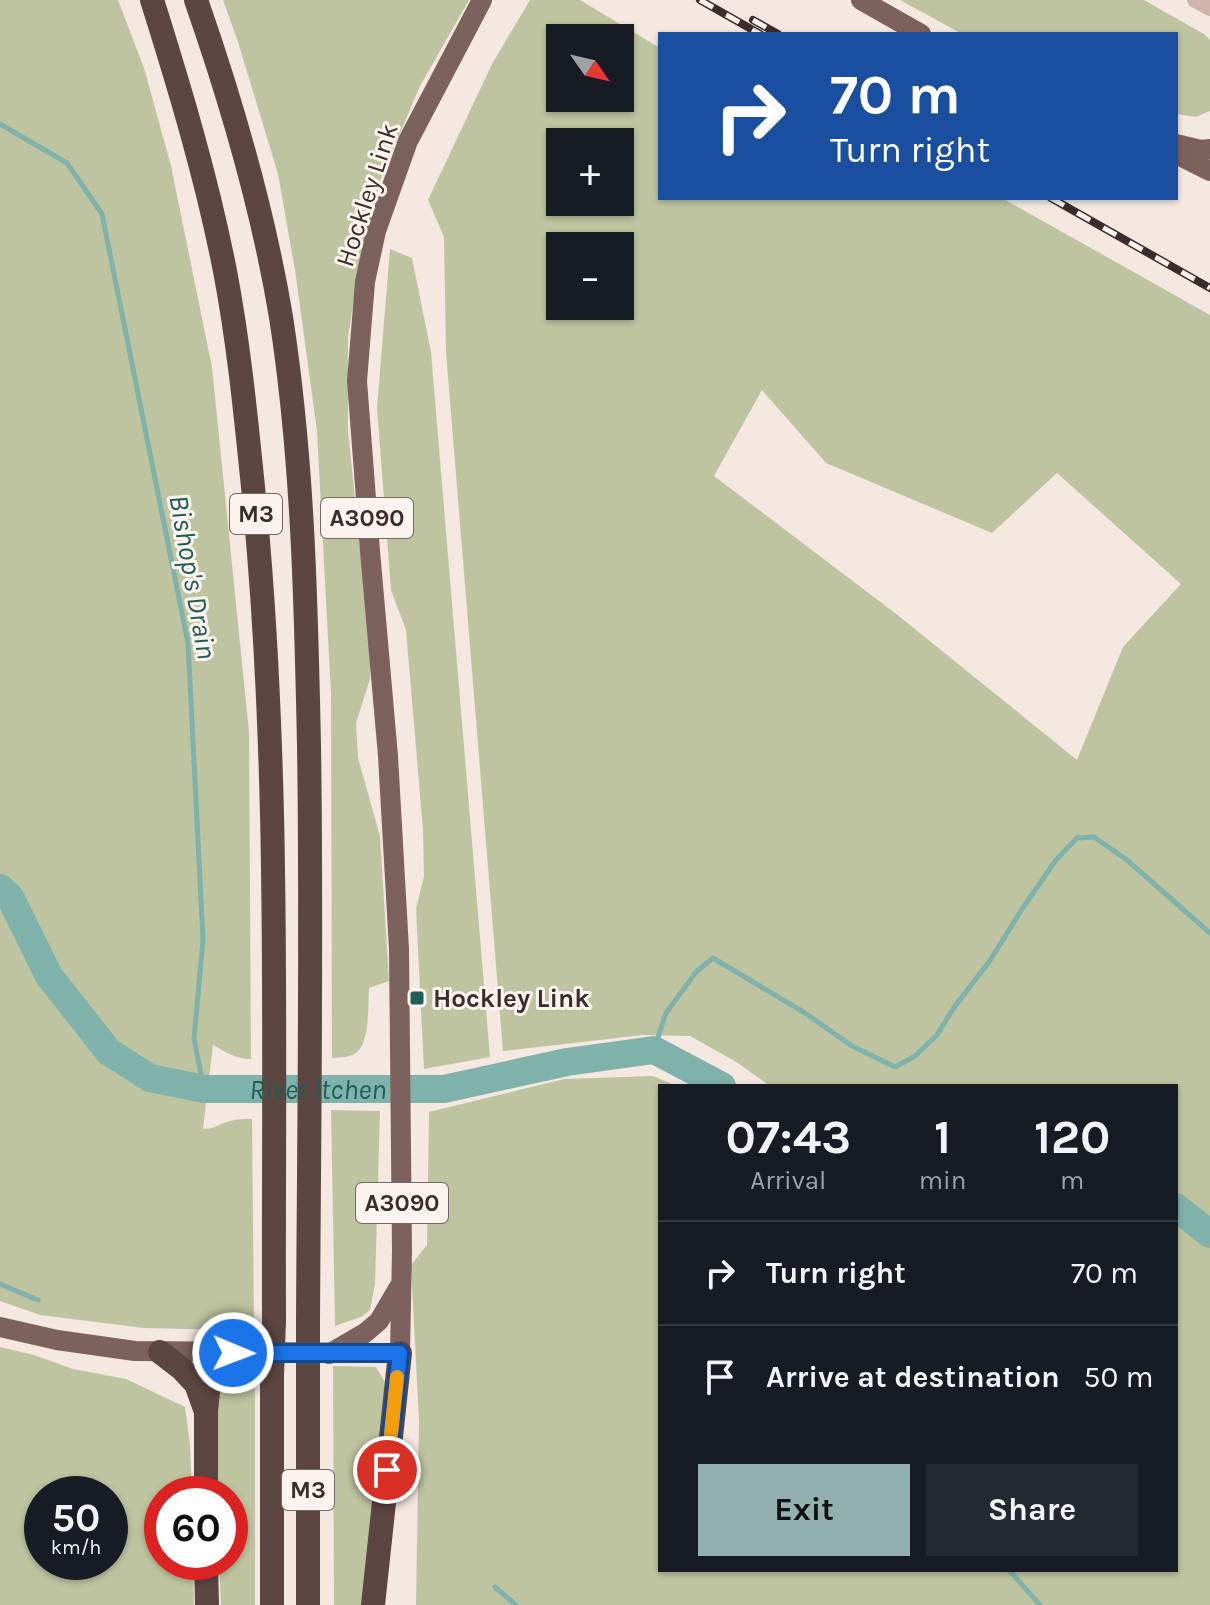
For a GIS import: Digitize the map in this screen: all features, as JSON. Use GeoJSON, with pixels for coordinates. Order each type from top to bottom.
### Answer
{"type":"FeatureCollection","features":[{"type":"Feature","properties":{"kind":"highway","name":"M3"},"geometry":{"type":"LineString","coordinates":[[152,0],[191,126],[213,213],[236,334],[265,609],[273,799],[272,1605]]}},
{"type":"Feature","properties":{"kind":"highway","name":"M3"},"geometry":{"type":"LineString","coordinates":[[196,0],[221,73],[256,195],[280,315],[296,425],[307,613],[310,818],[308,1605]]}},
{"type":"Feature","properties":{"kind":"highway"},"geometry":{"type":"LineString","coordinates":[[160,1352],[196,1384],[206,1411]]}},
{"type":"Feature","properties":{"kind":"highway"},"geometry":{"type":"LineString","coordinates":[[206,1476],[206,1411],[212,1352]]}},
{"type":"Feature","properties":{"kind":"highway"},"geometry":{"type":"LineString","coordinates":[[373,1605],[400,1353]]}},
{"type":"Feature","properties":{"kind":"highway"},"geometry":{"type":"LineString","coordinates":[[206,1580],[207,1605]]}},
{"type":"Feature","properties":{"kind":"main road","name":"Hockley Link"},"geometry":{"type":"LineString","coordinates":[[400,1353],[399,949],[388,756],[357,381],[365,282],[376,231],[408,141],[482,0]]}},
{"type":"Feature","properties":{"kind":"main road"},"geometry":{"type":"LineString","coordinates":[[861,0],[917,32]]}},
{"type":"Feature","properties":{"kind":"main road"},"geometry":{"type":"LineString","coordinates":[[1178,144],[1210,149]]}},
{"type":"Feature","properties":{"kind":"main road"},"geometry":{"type":"LineString","coordinates":[[1178,155],[1210,171]]}},
{"type":"Feature","properties":{"kind":"main road"},"geometry":{"type":"LineString","coordinates":[[328,1354],[365,1333],[379,1321],[401,1283]]}},
{"type":"Feature","properties":{"kind":"main road"},"geometry":{"type":"LineString","coordinates":[[0,1327],[57,1340],[135,1351],[400,1353]]}},
{"type":"Feature","properties":{"kind":"street"},"geometry":{"type":"LineString","coordinates":[[1195,0],[1210,8]]}},
{"type":"Feature","properties":{"kind":"green space"},"geometry":{"type":"Polygon","coordinates":[[[0,0],[118,0],[144,68],[171,166],[212,367],[249,732],[251,1059],[235,1056],[213,1045],[203,1129],[233,1120],[252,1119],[254,1326],[228,1330],[144,1328],[40,1315],[0,1301],[0,0]]]}},
{"type":"Feature","properties":{"kind":"green space"},"geometry":{"type":"Polygon","coordinates":[[[223,0],[469,0],[420,86],[381,178],[361,255],[348,337],[348,430],[372,646],[370,679],[356,723],[358,758],[380,836],[389,981],[369,988],[364,1040],[357,1052],[345,1057],[332,1058],[331,694],[317,431],[295,270],[278,174],[223,0]]]}},
{"type":"Feature","properties":{"kind":"green space"},"geometry":{"type":"Polygon","coordinates":[[[530,0],[580,0],[620,24],[546,24],[546,112],[634,112],[634,32],[658,47],[658,200],[1006,200],[1210,315],[1210,1605],[416,1605],[419,1421],[411,1265],[427,1245],[429,1112],[564,1079],[653,1076],[672,1084],[658,1084],[658,1572],[1178,1572],[1178,1084],[767,1084],[738,1063],[690,1036],[643,1035],[503,1051],[446,352],[444,237],[428,200],[492,64],[530,0]],[[762,390],[714,476],[895,613],[1077,760],[1123,647],[1181,584],[1057,473],[992,533],[826,463],[762,390]]]}},
{"type":"Feature","properties":{"kind":"green space"},"geometry":{"type":"Polygon","coordinates":[[[900,0],[1144,0],[1210,40],[1210,111],[1196,117],[1178,114],[1178,32],[958,32],[900,0]]]}},
{"type":"Feature","properties":{"kind":"green space"},"geometry":{"type":"Polygon","coordinates":[[[390,249],[412,258],[431,352],[490,1057],[424,1069],[416,909],[424,876],[423,830],[406,630],[391,590],[377,408],[390,249]]]}},
{"type":"Feature","properties":{"kind":"green space"},"geometry":{"type":"Polygon","coordinates":[[[331,1110],[380,1111],[375,1284],[370,1310],[361,1317],[335,1326],[331,1110]]]}},
{"type":"Feature","properties":{"kind":"green space"},"geometry":{"type":"Polygon","coordinates":[[[0,1347],[73,1369],[126,1379],[185,1407],[191,1476],[144,1476],[144,1580],[193,1580],[194,1605],[0,1605],[0,1347]]]}},
{"type":"Feature","properties":{"kind":"green space"},"geometry":{"type":"Polygon","coordinates":[[[333,1366],[376,1367],[386,1384],[363,1605],[334,1605],[333,1366]]]}},
{"type":"Feature","properties":{"kind":"green space"},"geometry":{"type":"Polygon","coordinates":[[[220,1370],[255,1370],[255,1605],[221,1605],[220,1580],[248,1580],[248,1476],[218,1476],[216,1396],[220,1370]]]}},
{"type":"Feature","properties":{"kind":"waterway","name":"Bishop's Drain"},"geometry":{"type":"LineString","coordinates":[[0,124],[67,163],[102,214],[188,643],[203,940],[194,1039],[204,1089]]}},
{"type":"Feature","properties":{"kind":"waterway"},"geometry":{"type":"LineString","coordinates":[[654,1050],[666,1013],[696,972],[713,958],[805,1013],[852,1046],[895,1067],[915,1056],[937,1035],[1056,860],[1077,838],[1094,837],[1127,860],[1210,933]]}},
{"type":"Feature","properties":{"kind":"waterway","name":"River Itchen"},"geometry":{"type":"LineString","coordinates":[[0,888],[10,897],[49,976],[109,1052],[150,1078],[204,1089],[444,1089],[567,1062],[654,1050],[718,1084]]}},
{"type":"Feature","properties":{"kind":"waterway","name":"River Itchen"},"geometry":{"type":"LineString","coordinates":[[1178,1209],[1210,1234]]}},
{"type":"Feature","properties":{"kind":"waterway"},"geometry":{"type":"LineString","coordinates":[[0,1284],[38,1300]]}},
{"type":"Feature","properties":{"kind":"waterway"},"geometry":{"type":"LineString","coordinates":[[1011,1572],[1040,1605]]}},
{"type":"Feature","properties":{"kind":"waterway"},"geometry":{"type":"LineString","coordinates":[[495,1587],[516,1605]]}},
{"type":"Feature","properties":{"kind":"railway"},"geometry":{"type":"LineString","coordinates":[[700,0],[756,32]]}},
{"type":"Feature","properties":{"kind":"railway"},"geometry":{"type":"LineString","coordinates":[[753,20],[774,32]]}},
{"type":"Feature","properties":{"kind":"railway"},"geometry":{"type":"LineString","coordinates":[[1055,200],[1210,288]]}},
{"type":"Feature","properties":{"kind":"slow traffic"},"geometry":{"type":"LineString","coordinates":[[391,1434],[397,1377]]}},
{"type":"Feature","properties":{"kind":"place","name":"Hockley Link"},"geometry":{"type":"Point","coordinates":[417,998]}},
{"type":"Feature","properties":{"kind":"route"},"geometry":{"type":"LineString","coordinates":[[233,1353],[400,1353],[387,1470]]}}]}
